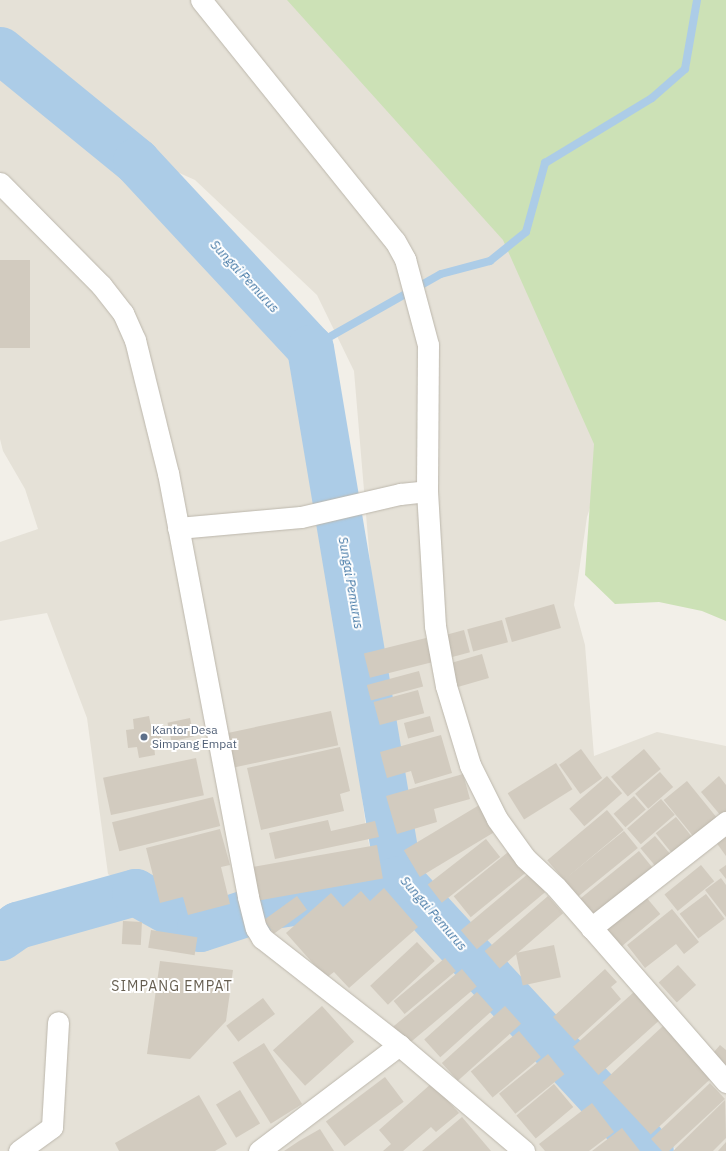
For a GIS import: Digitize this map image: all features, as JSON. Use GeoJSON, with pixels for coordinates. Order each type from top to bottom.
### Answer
{"type":"FeatureCollection","features":[{"type":"Feature","properties":{"kind":"street"},"geometry":{"type":"LineString","coordinates":[[201,0],[395,241],[406,259],[419,304],[428,345],[427,491],[435,626],[446,686],[470,765],[497,819],[525,858],[556,887],[726,1082]]}},
{"type":"Feature","properties":{"kind":"street"},"geometry":{"type":"LineString","coordinates":[[0,183],[101,285],[123,313],[138,354],[168,473],[248,897],[256,928],[262,938],[399,1045],[517,1149]]}},
{"type":"Feature","properties":{"kind":"street"},"geometry":{"type":"LineString","coordinates":[[178,528],[301,517],[356,504],[427,491]]}},
{"type":"Feature","properties":{"kind":"street"},"geometry":{"type":"LineString","coordinates":[[591,928],[726,822]]}},
{"type":"Feature","properties":{"kind":"street"},"geometry":{"type":"LineString","coordinates":[[19,1151],[52,1128],[58,1022]]}},
{"type":"Feature","properties":{"kind":"street"},"geometry":{"type":"LineString","coordinates":[[258,1151],[399,1045]]}},
{"type":"Feature","properties":{"kind":"shaded area"},"geometry":{"type":"Polygon","coordinates":[[[0,0],[303,0],[577,278],[613,437],[587,517],[574,605],[585,645],[594,756],[657,732],[726,746],[726,1151],[677,1151],[562,1033],[412,902],[384,821],[368,738],[378,657],[354,371],[317,295],[195,180],[119,146],[49,100],[0,43],[0,0]]]}},
{"type":"Feature","properties":{"kind":"shaded area"},"geometry":{"type":"Polygon","coordinates":[[[0,68],[210,239],[239,273],[303,380],[314,419],[367,836],[378,877],[389,895],[635,1151],[0,1151],[0,950],[22,933],[115,900],[194,934],[108,874],[87,718],[47,613],[0,621],[0,542],[38,529],[25,489],[3,451],[0,439],[0,68]]]}},
{"type":"Feature","properties":{"kind":"green space"},"geometry":{"type":"Polygon","coordinates":[[[287,0],[726,0],[726,621],[702,611],[659,602],[615,604],[585,575],[594,444],[503,240],[287,0]]]}},
{"type":"Feature","properties":{"kind":"building"},"geometry":{"type":"Polygon","coordinates":[[[0,260],[30,260],[30,348],[0,348],[0,260]]]}},
{"type":"Feature","properties":{"kind":"building"},"geometry":{"type":"Polygon","coordinates":[[[554,604],[561,628],[512,642],[505,618],[554,604]]]}},
{"type":"Feature","properties":{"kind":"building"},"geometry":{"type":"Polygon","coordinates":[[[502,620],[508,642],[473,652],[467,629],[502,620]]]}},
{"type":"Feature","properties":{"kind":"building"},"geometry":{"type":"Polygon","coordinates":[[[464,630],[470,652],[447,658],[441,636],[464,630]]]}},
{"type":"Feature","properties":{"kind":"building"},"geometry":{"type":"Polygon","coordinates":[[[426,638],[432,662],[370,678],[364,653],[426,638]]]}},
{"type":"Feature","properties":{"kind":"building"},"geometry":{"type":"Polygon","coordinates":[[[482,654],[489,678],[455,688],[448,664],[482,654]]]}},
{"type":"Feature","properties":{"kind":"building"},"geometry":{"type":"Polygon","coordinates":[[[419,671],[423,686],[371,700],[367,685],[419,671]]]}},
{"type":"Feature","properties":{"kind":"building"},"geometry":{"type":"Polygon","coordinates":[[[418,690],[424,713],[380,725],[374,702],[418,690]]]}},
{"type":"Feature","properties":{"kind":"building"},"geometry":{"type":"Polygon","coordinates":[[[331,711],[338,745],[232,768],[224,734],[331,711]]]}},
{"type":"Feature","properties":{"kind":"building","name":"Kantor Desa Simpang Empat"},"geometry":{"type":"Polygon","coordinates":[[[149,716],[151,726],[159,725],[162,743],[154,745],[155,755],[139,758],[137,747],[128,748],[126,730],[134,729],[133,719],[149,716]]]}},
{"type":"Feature","properties":{"kind":"building"},"geometry":{"type":"Polygon","coordinates":[[[430,716],[434,731],[408,738],[404,723],[430,716]]]}},
{"type":"Feature","properties":{"kind":"building"},"geometry":{"type":"Polygon","coordinates":[[[190,718],[194,737],[171,741],[168,723],[190,718]]]}},
{"type":"Feature","properties":{"kind":"building"},"geometry":{"type":"Polygon","coordinates":[[[441,735],[452,773],[415,784],[411,771],[387,778],[380,752],[441,735]]]}},
{"type":"Feature","properties":{"kind":"building"},"geometry":{"type":"Polygon","coordinates":[[[340,747],[350,791],[340,794],[344,811],[261,830],[247,768],[340,747]]]}},
{"type":"Feature","properties":{"kind":"building"},"geometry":{"type":"Polygon","coordinates":[[[581,749],[602,778],[580,794],[559,765],[581,749]]]}},
{"type":"Feature","properties":{"kind":"building"},"geometry":{"type":"Polygon","coordinates":[[[644,749],[661,769],[628,797],[611,777],[644,749]]]}},
{"type":"Feature","properties":{"kind":"building"},"geometry":{"type":"Polygon","coordinates":[[[196,758],[204,795],[111,815],[103,778],[196,758]]]}},
{"type":"Feature","properties":{"kind":"building"},"geometry":{"type":"Polygon","coordinates":[[[556,763],[572,789],[524,819],[508,793],[556,763]]]}},
{"type":"Feature","properties":{"kind":"building"},"geometry":{"type":"Polygon","coordinates":[[[660,772],[673,787],[648,809],[635,794],[660,772]]]}},
{"type":"Feature","properties":{"kind":"building"},"geometry":{"type":"Polygon","coordinates":[[[463,774],[470,799],[434,809],[437,822],[397,834],[386,796],[463,774]]]}},
{"type":"Feature","properties":{"kind":"building"},"geometry":{"type":"Polygon","coordinates":[[[607,776],[622,793],[584,826],[569,809],[607,776]]]}},
{"type":"Feature","properties":{"kind":"building"},"geometry":{"type":"Polygon","coordinates":[[[719,776],[726,785],[726,812],[721,816],[701,792],[719,776]]]}},
{"type":"Feature","properties":{"kind":"building"},"geometry":{"type":"Polygon","coordinates":[[[687,781],[718,820],[695,839],[664,800],[687,781]]]}},
{"type":"Feature","properties":{"kind":"building"},"geometry":{"type":"Polygon","coordinates":[[[634,796],[646,810],[625,827],[614,814],[634,796]]]}},
{"type":"Feature","properties":{"kind":"building"},"geometry":{"type":"Polygon","coordinates":[[[213,797],[220,826],[119,851],[112,822],[213,797]]]}},
{"type":"Feature","properties":{"kind":"building"},"geometry":{"type":"Polygon","coordinates":[[[661,799],[675,815],[641,844],[627,829],[661,799]]]}},
{"type":"Feature","properties":{"kind":"building"},"geometry":{"type":"Polygon","coordinates":[[[481,804],[497,831],[420,877],[404,850],[481,804]]]}},
{"type":"Feature","properties":{"kind":"building"},"geometry":{"type":"Polygon","coordinates":[[[607,810],[624,830],[564,880],[547,860],[607,810]]]}},
{"type":"Feature","properties":{"kind":"building"},"geometry":{"type":"Polygon","coordinates":[[[676,817],[697,843],[677,859],[656,833],[676,817]]]}},
{"type":"Feature","properties":{"kind":"building"},"geometry":{"type":"Polygon","coordinates":[[[328,820],[331,831],[375,821],[379,837],[275,859],[269,833],[328,820]]]}},
{"type":"Feature","properties":{"kind":"building"},"geometry":{"type":"Polygon","coordinates":[[[726,828],[726,856],[713,838],[726,828]]]}},
{"type":"Feature","properties":{"kind":"building"},"geometry":{"type":"Polygon","coordinates":[[[220,829],[230,865],[221,867],[230,904],[188,915],[183,897],[160,903],[146,848],[220,829]]]}},
{"type":"Feature","properties":{"kind":"building"},"geometry":{"type":"Polygon","coordinates":[[[624,831],[638,848],[576,898],[562,881],[624,831]]]}},
{"type":"Feature","properties":{"kind":"building"},"geometry":{"type":"Polygon","coordinates":[[[655,836],[675,860],[660,872],[640,848],[655,836]]]}},
{"type":"Feature","properties":{"kind":"building"},"geometry":{"type":"Polygon","coordinates":[[[486,839],[500,857],[442,903],[428,885],[486,839]]]}},
{"type":"Feature","properties":{"kind":"building"},"geometry":{"type":"Polygon","coordinates":[[[377,845],[383,878],[256,901],[250,867],[377,845]]]}},
{"type":"Feature","properties":{"kind":"building"},"geometry":{"type":"Polygon","coordinates":[[[512,849],[529,870],[471,917],[454,896],[512,849]]]}},
{"type":"Feature","properties":{"kind":"building"},"geometry":{"type":"Polygon","coordinates":[[[639,851],[655,871],[596,920],[579,899],[639,851]]]}},
{"type":"Feature","properties":{"kind":"building"},"geometry":{"type":"Polygon","coordinates":[[[701,865],[714,881],[678,911],[664,895],[701,865]]]}},
{"type":"Feature","properties":{"kind":"building"},"geometry":{"type":"Polygon","coordinates":[[[726,865],[726,879],[719,870],[726,865]]]}},
{"type":"Feature","properties":{"kind":"building"},"geometry":{"type":"Polygon","coordinates":[[[529,873],[545,892],[477,949],[461,930],[529,873]]]}},
{"type":"Feature","properties":{"kind":"building"},"geometry":{"type":"Polygon","coordinates":[[[721,878],[726,885],[726,917],[705,890],[721,878]]]}},
{"type":"Feature","properties":{"kind":"building"},"geometry":{"type":"Polygon","coordinates":[[[384,888],[418,927],[349,988],[334,972],[326,978],[286,933],[331,893],[343,907],[361,891],[370,901],[384,888]]]}},
{"type":"Feature","properties":{"kind":"building"},"geometry":{"type":"Polygon","coordinates":[[[641,891],[660,914],[618,949],[599,926],[641,891]]]}},
{"type":"Feature","properties":{"kind":"building"},"geometry":{"type":"Polygon","coordinates":[[[706,894],[725,919],[698,939],[680,914],[706,894]]]}},
{"type":"Feature","properties":{"kind":"building"},"geometry":{"type":"Polygon","coordinates":[[[297,896],[307,910],[274,934],[264,920],[297,896]]]}},
{"type":"Feature","properties":{"kind":"building"},"geometry":{"type":"Polygon","coordinates":[[[548,896],[563,913],[500,968],[485,951],[548,896]]]}},
{"type":"Feature","properties":{"kind":"building"},"geometry":{"type":"Polygon","coordinates":[[[672,909],[699,942],[684,954],[676,944],[645,968],[627,945],[672,909]]]}},
{"type":"Feature","properties":{"kind":"building"},"geometry":{"type":"Polygon","coordinates":[[[123,921],[142,922],[141,945],[122,944],[123,921]]]}},
{"type":"Feature","properties":{"kind":"building"},"geometry":{"type":"Polygon","coordinates":[[[151,930],[197,937],[195,955],[148,948],[151,930]]]}},
{"type":"Feature","properties":{"kind":"building"},"geometry":{"type":"Polygon","coordinates":[[[417,942],[435,961],[388,1005],[370,986],[417,942]]]}},
{"type":"Feature","properties":{"kind":"building"},"geometry":{"type":"Polygon","coordinates":[[[554,945],[561,977],[523,985],[516,953],[554,945]]]}},
{"type":"Feature","properties":{"kind":"building"},"geometry":{"type":"Polygon","coordinates":[[[445,958],[456,971],[405,1014],[394,1001],[445,958]]]}},
{"type":"Feature","properties":{"kind":"building"},"geometry":{"type":"Polygon","coordinates":[[[160,961],[233,970],[226,1021],[190,1059],[147,1054],[160,961]]]}},
{"type":"Feature","properties":{"kind":"building"},"geometry":{"type":"Polygon","coordinates":[[[678,965],[696,985],[677,1002],[659,982],[678,965]]]}},
{"type":"Feature","properties":{"kind":"building"},"geometry":{"type":"Polygon","coordinates":[[[462,969],[477,987],[408,1044],[393,1027],[462,969]]]}},
{"type":"Feature","properties":{"kind":"building"},"geometry":{"type":"Polygon","coordinates":[[[605,969],[617,982],[611,987],[621,999],[575,1041],[553,1017],[605,969]]]}},
{"type":"Feature","properties":{"kind":"building"},"geometry":{"type":"Polygon","coordinates":[[[477,992],[493,1010],[440,1057],[424,1040],[477,992]]]}},
{"type":"Feature","properties":{"kind":"building"},"geometry":{"type":"Polygon","coordinates":[[[634,992],[659,1020],[598,1075],[573,1047],[634,992]]]}},
{"type":"Feature","properties":{"kind":"building"},"geometry":{"type":"Polygon","coordinates":[[[263,998],[275,1014],[238,1042],[226,1026],[263,998]]]}},
{"type":"Feature","properties":{"kind":"building"},"geometry":{"type":"Polygon","coordinates":[[[322,1006],[354,1042],[305,1086],[273,1050],[322,1006]]]}},
{"type":"Feature","properties":{"kind":"building"},"geometry":{"type":"Polygon","coordinates":[[[505,1006],[521,1024],[458,1081],[442,1063],[505,1006]]]}},
{"type":"Feature","properties":{"kind":"building"},"geometry":{"type":"Polygon","coordinates":[[[663,1026],[711,1078],[651,1135],[602,1083],[663,1026]]]}},
{"type":"Feature","properties":{"kind":"building"},"geometry":{"type":"Polygon","coordinates":[[[519,1031],[541,1057],[493,1098],[471,1071],[519,1031]]]}},
{"type":"Feature","properties":{"kind":"building"},"geometry":{"type":"Polygon","coordinates":[[[264,1043],[302,1104],[271,1124],[233,1063],[264,1043]]]}},
{"type":"Feature","properties":{"kind":"building"},"geometry":{"type":"Polygon","coordinates":[[[720,1045],[726,1050],[726,1074],[708,1059],[720,1045]]]}},
{"type":"Feature","properties":{"kind":"building"},"geometry":{"type":"Polygon","coordinates":[[[548,1054],[564,1074],[515,1114],[499,1094],[548,1054]]]}},
{"type":"Feature","properties":{"kind":"building"},"geometry":{"type":"Polygon","coordinates":[[[385,1077],[404,1102],[345,1146],[326,1122],[385,1077]]]}},
{"type":"Feature","properties":{"kind":"building"},"geometry":{"type":"Polygon","coordinates":[[[432,1083],[459,1113],[436,1132],[431,1127],[403,1151],[383,1151],[391,1144],[379,1130],[432,1083]]]}},
{"type":"Feature","properties":{"kind":"building"},"geometry":{"type":"Polygon","coordinates":[[[710,1083],[725,1099],[669,1151],[662,1151],[651,1139],[710,1083]]]}},
{"type":"Feature","properties":{"kind":"building"},"geometry":{"type":"Polygon","coordinates":[[[554,1084],[573,1107],[536,1138],[516,1115],[554,1084]]]}},
{"type":"Feature","properties":{"kind":"building"},"geometry":{"type":"Polygon","coordinates":[[[240,1090],[260,1123],[236,1138],[216,1104],[240,1090]]]}},
{"type":"Feature","properties":{"kind":"building"},"geometry":{"type":"Polygon","coordinates":[[[199,1095],[227,1144],[215,1151],[119,1151],[115,1143],[199,1095]]]}},
{"type":"Feature","properties":{"kind":"building"},"geometry":{"type":"Polygon","coordinates":[[[725,1100],[726,1138],[713,1151],[673,1151],[725,1100]]]}},
{"type":"Feature","properties":{"kind":"building"},"geometry":{"type":"Polygon","coordinates":[[[592,1103],[614,1132],[589,1151],[545,1151],[539,1144],[592,1103]]]}},
{"type":"Feature","properties":{"kind":"building"},"geometry":{"type":"Polygon","coordinates":[[[462,1117],[491,1151],[422,1151],[462,1117]]]}},
{"type":"Feature","properties":{"kind":"building"},"geometry":{"type":"Polygon","coordinates":[[[622,1128],[640,1151],[592,1151],[622,1128]]]}},
{"type":"Feature","properties":{"kind":"building"},"geometry":{"type":"Polygon","coordinates":[[[320,1129],[334,1151],[284,1151],[299,1141],[320,1129]]]}},
{"type":"Feature","properties":{"kind":"building"},"geometry":{"type":"Polygon","coordinates":[[[726,1142],[726,1151],[718,1151],[726,1142]]]}},
{"type":"Feature","properties":{"kind":"waterway"},"geometry":{"type":"LineString","coordinates":[[310,348],[441,274],[490,261],[526,232],[545,163],[652,98],[685,69],[697,0]]}},
{"type":"Feature","properties":{"kind":"waterway","name":"Sungai Pemurus"},"geometry":{"type":"LineString","coordinates":[[0,50],[136,161],[310,348],[399,879],[650,1151]]}},
{"type":"Feature","properties":{"kind":"waterway"},"geometry":{"type":"LineString","coordinates":[[0,937],[17,925],[135,892],[200,928],[267,906],[355,892],[399,879]]}},
{"type":"Feature","properties":{"kind":"place","name":"Kantor Desa Simpang Empat"},"geometry":{"type":"Point","coordinates":[144,737]}},
{"type":"Feature","properties":{"kind":"district","name":"SIMPANG EMPAT"},"geometry":{"type":"Point","coordinates":[172,986]}}]}
